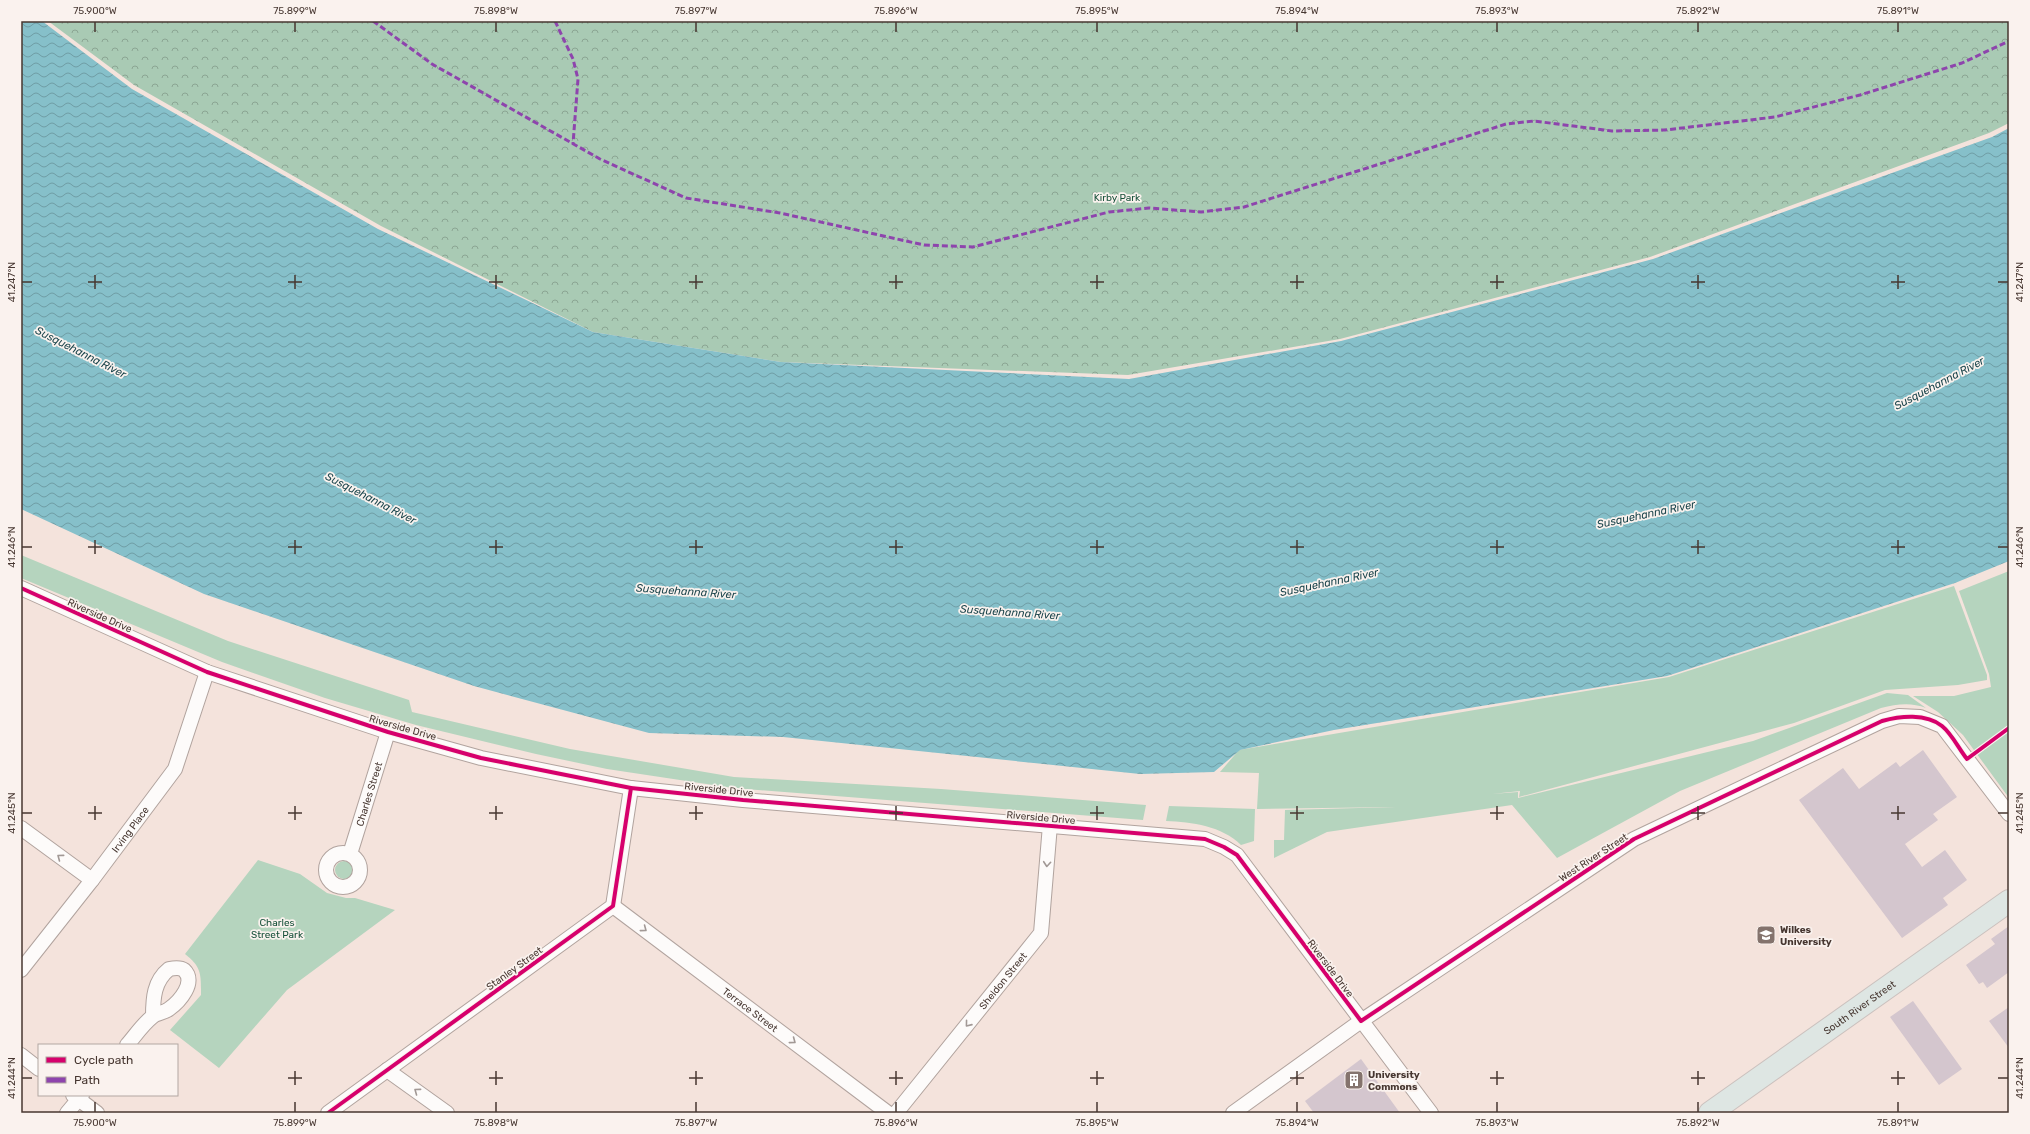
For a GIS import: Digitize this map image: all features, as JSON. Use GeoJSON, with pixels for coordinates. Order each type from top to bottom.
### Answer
{"type":"FeatureCollection","features":[{"type":"Feature","properties":{"kind":"main road","name":"South River Street"},"geometry":{"type":"LineString","coordinates":[[1710,1113],[2009,901]]}},
{"type":"Feature","properties":{"kind":"street","name":"Riverside Drive"},"geometry":{"type":"LineString","coordinates":[[21,588],[207,672],[388,732],[481,758],[631,788],[751,800],[1205,839],[1224,847],[1237,855],[1431,1113]]}},
{"type":"Feature","properties":{"kind":"street","name":"Irving Place"},"geometry":{"type":"LineString","coordinates":[[21,970],[92,880],[175,769],[207,672]]}},
{"type":"Feature","properties":{"kind":"street","name":"West River Street"},"geometry":{"type":"LineString","coordinates":[[1233,1113],[1361,1021],[1634,839],[1882,721],[1899,716],[1920,717],[1942,726],[2009,814]]}},
{"type":"Feature","properties":{"kind":"street","name":"Charles Street"},"geometry":{"type":"LineString","coordinates":[[350,854],[388,732]]}},
{"type":"Feature","properties":{"kind":"street"},"geometry":{"type":"LineString","coordinates":[[613,906],[631,788]]}},
{"type":"Feature","properties":{"kind":"street","name":"Sheldon Street"},"geometry":{"type":"LineString","coordinates":[[896,1113],[1041,933],[1050,825]]}},
{"type":"Feature","properties":{"kind":"street"},"geometry":{"type":"LineString","coordinates":[[21,828],[92,880]]}},
{"type":"Feature","properties":{"kind":"street","name":"Stanley Street"},"geometry":{"type":"LineString","coordinates":[[328,1113],[613,906]]}},
{"type":"Feature","properties":{"kind":"street","name":"Terrace Street"},"geometry":{"type":"LineString","coordinates":[[613,906],[888,1113]]}},
{"type":"Feature","properties":{"kind":"street"},"geometry":{"type":"LineString","coordinates":[[128,1044],[152,1016]]}},
{"type":"Feature","properties":{"kind":"street"},"geometry":{"type":"LineString","coordinates":[[21,1055],[38,1068]]}},
{"type":"Feature","properties":{"kind":"street"},"geometry":{"type":"LineString","coordinates":[[388,1070],[447,1113]]}},
{"type":"Feature","properties":{"kind":"street"},"geometry":{"type":"LineString","coordinates":[[67,1113],[78,1096],[97,1113]]}},
{"type":"Feature","properties":{"kind":"green space","name":"Kirby Park"},"geometry":{"type":"Polygon","coordinates":[[[48,21],[2009,21],[2009,123],[1989,133],[1650,257],[1340,339],[1128,375],[781,362],[593,332],[381,226],[134,85],[48,21]]]}},
{"type":"Feature","properties":{"kind":"green space"},"geometry":{"type":"Polygon","coordinates":[[[21,555],[228,641],[409,700],[412,712],[570,749],[734,777],[941,789],[1146,805],[1143,820],[733,788],[607,769],[536,754],[416,725],[325,698],[222,662],[21,578],[21,555]]]}},
{"type":"Feature","properties":{"kind":"green space"},"geometry":{"type":"Polygon","coordinates":[[[2009,571],[2009,798],[1963,735],[1938,712],[1913,696],[1954,696],[1991,687],[1989,674],[1959,591],[2009,571]]]}},
{"type":"Feature","properties":{"kind":"green space"},"geometry":{"type":"Polygon","coordinates":[[[1954,586],[1987,675],[1987,680],[1958,685],[1885,690],[1794,723],[1519,797],[1520,791],[1492,794],[1518,792],[1518,798],[1753,741],[1887,693],[1908,695],[1926,708],[1904,704],[1881,708],[1680,791],[1557,858],[1512,805],[1327,832],[1274,858],[1274,840],[1284,840],[1285,810],[1396,807],[1257,809],[1259,773],[1220,772],[1239,750],[1669,677],[1954,586]]]}},
{"type":"Feature","properties":{"kind":"green space"},"geometry":{"type":"Polygon","coordinates":[[[1169,806],[1255,809],[1254,841],[1241,845],[1225,833],[1216,829],[1186,822],[1166,821],[1169,806]]]}},
{"type":"Feature","properties":{"kind":"green space","name":"Charles Street Park"},"geometry":{"type":"Polygon","coordinates":[[[258,860],[300,874],[327,893],[346,898],[355,898],[395,910],[287,990],[219,1068],[170,1030],[201,995],[201,982],[198,967],[185,954],[258,860]]]}},
{"type":"Feature","properties":{"kind":"green space"},"geometry":{"type":"Polygon","coordinates":[[[344,861],[350,864],[353,870],[350,876],[344,879],[338,876],[335,870],[338,864],[344,861]]]}},
{"type":"Feature","properties":{"kind":"water","name":"Susquehanna River"},"geometry":{"type":"Polygon","coordinates":[[[21,21],[42,21],[132,89],[378,229],[593,332],[781,362],[1129,379],[1341,341],[1653,259],[1992,137],[2009,128],[2009,561],[1955,583],[1667,676],[1334,730],[1240,750],[1214,772],[1140,774],[783,737],[649,733],[474,686],[204,594],[21,509],[21,21]]]}},
{"type":"Feature","properties":{"kind":"building"},"geometry":{"type":"Polygon","coordinates":[[[1923,750],[1957,797],[1933,814],[1938,820],[1905,844],[1922,867],[1945,850],[1967,880],[1943,898],[1948,905],[1902,938],[1799,800],[1843,768],[1859,789],[1896,762],[1900,767],[1923,750]]]}},
{"type":"Feature","properties":{"kind":"building"},"geometry":{"type":"Polygon","coordinates":[[[2009,926],[2009,972],[1987,988],[1983,982],[1979,984],[1966,965],[1995,944],[1991,939],[2009,926]]]}},
{"type":"Feature","properties":{"kind":"building"},"geometry":{"type":"Polygon","coordinates":[[[1913,1001],[1962,1069],[1939,1085],[1890,1017],[1913,1001]]]}},
{"type":"Feature","properties":{"kind":"building"},"geometry":{"type":"Polygon","coordinates":[[[2009,1007],[2009,1048],[1989,1021],[2009,1007]]]}},
{"type":"Feature","properties":{"kind":"building","name":"University Commons"},"geometry":{"type":"Polygon","coordinates":[[[1361,1059],[1400,1113],[1314,1113],[1305,1101],[1361,1059]]]}},
{"type":"Feature","properties":{"kind":"marked path"},"geometry":{"type":"LineString","coordinates":[[373,21],[432,64],[600,159],[686,198],[780,213],[924,245],[973,247],[1109,212],[1149,208],[1201,212],[1244,207],[1506,124],[1534,121],[1612,131],[1665,130],[1775,117],[1860,95],[1962,63],[2009,41]]}},
{"type":"Feature","properties":{"kind":"marked path"},"geometry":{"type":"LineString","coordinates":[[555,21],[573,59],[578,79],[573,144]]}},
{"type":"Feature","properties":{"kind":"cycle path"},"geometry":{"type":"LineString","coordinates":[[21,588],[207,672],[388,732],[481,758],[631,788],[743,800],[1205,839],[1224,847],[1237,855],[1361,1021],[1634,839],[1882,721],[1905,717],[1921,717],[1936,722],[1949,733],[1967,759],[2009,728]]}},
{"type":"Feature","properties":{"kind":"cycle path"},"geometry":{"type":"LineString","coordinates":[[328,1113],[613,906],[631,788]]}},
{"type":"Feature","properties":{"kind":"place","name":"Wilkes University"},"geometry":{"type":"Point","coordinates":[1766,935]}},
{"type":"Feature","properties":{"kind":"place","name":"University Commons"},"geometry":{"type":"Point","coordinates":[1354,1080]}}]}
